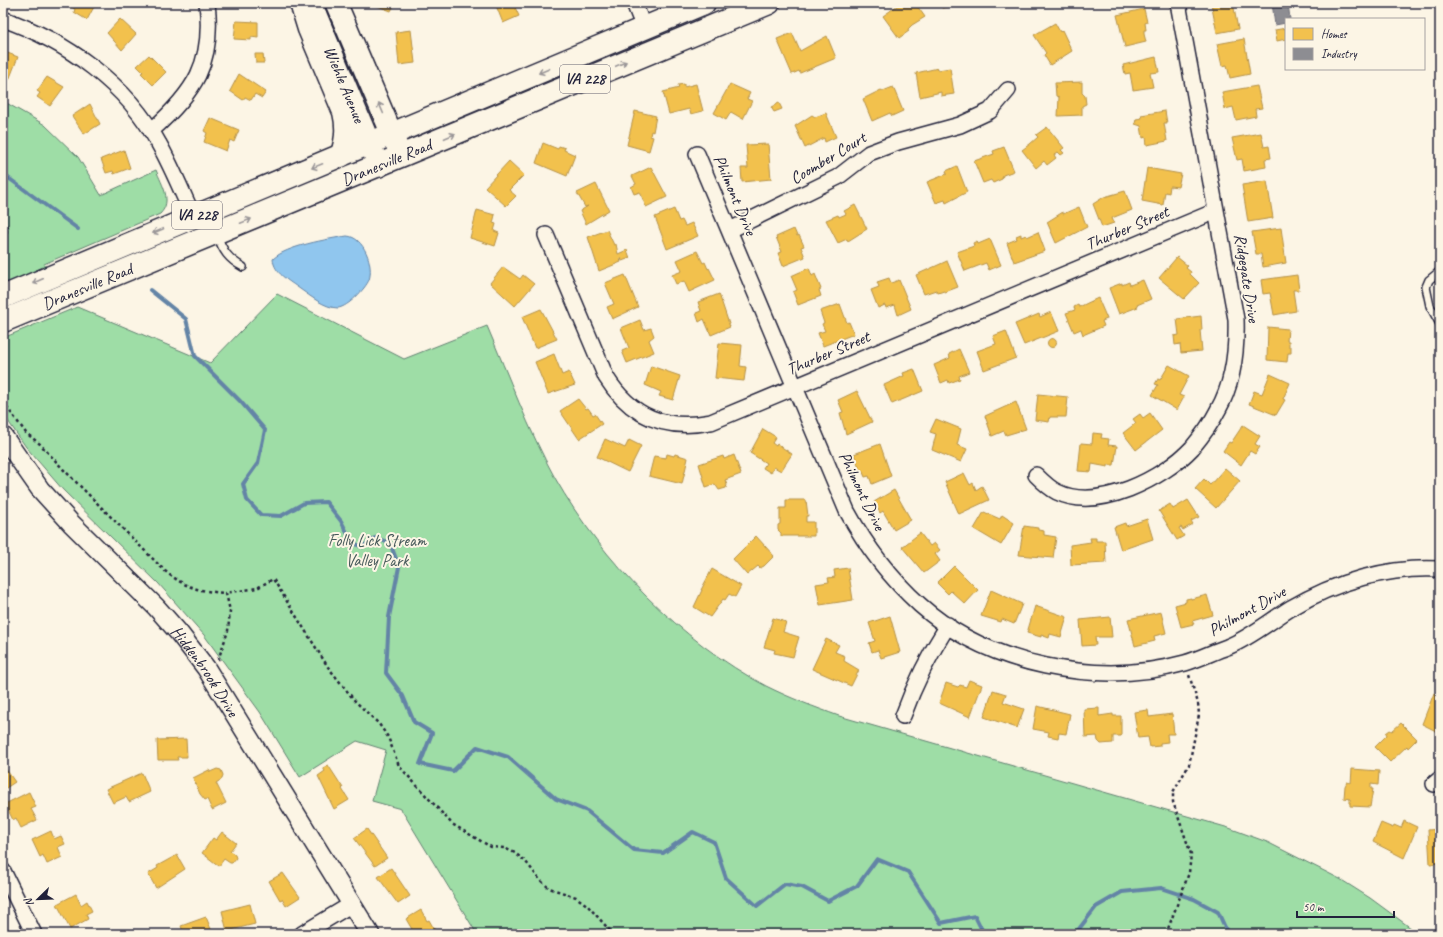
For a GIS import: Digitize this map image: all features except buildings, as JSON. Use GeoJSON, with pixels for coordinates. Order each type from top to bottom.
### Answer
{"type":"FeatureCollection","features":[{"type":"Feature","properties":{"kind":"main road"},"geometry":{"type":"LineString","coordinates":[[301,3],[309,29],[347,124],[346,144],[341,156]]}},
{"type":"Feature","properties":{"kind":"main road","name":"Wiehle Avenue"},"geometry":{"type":"LineString","coordinates":[[311,3],[379,166]]}},
{"type":"Feature","properties":{"kind":"main road","name":"Wiehle Avenue"},"geometry":{"type":"LineString","coordinates":[[336,3],[401,157]]}},
{"type":"Feature","properties":{"kind":"main road","name":"Dranesville Road"},"geometry":{"type":"LineString","coordinates":[[3,297],[193,216],[392,135],[704,3]]}},
{"type":"Feature","properties":{"kind":"main road","name":"Dranesville Road"},"geometry":{"type":"LineString","coordinates":[[3,321],[769,3]]}},
{"type":"Feature","properties":{"kind":"street"},"geometry":{"type":"LineString","coordinates":[[151,131],[180,104],[189,93],[199,73],[208,42],[209,21],[207,3]]}},
{"type":"Feature","properties":{"kind":"street"},"geometry":{"type":"LineString","coordinates":[[634,3],[644,28]]}},
{"type":"Feature","properties":{"kind":"street","name":"Ridgegate Drive"},"geometry":{"type":"LineString","coordinates":[[1036,475],[1047,486],[1072,497],[1087,498],[1108,495],[1132,488],[1154,478],[1174,464],[1192,448],[1206,430],[1219,409],[1228,389],[1234,365],[1237,342],[1236,319],[1178,3]]}},
{"type":"Feature","properties":{"kind":"street"},"geometry":{"type":"LineString","coordinates":[[3,19],[43,35],[90,64],[112,84],[137,111],[159,144],[193,216]]}},
{"type":"Feature","properties":{"kind":"street","name":"Coomber Court"},"geometry":{"type":"LineString","coordinates":[[730,230],[838,177],[869,153],[898,142],[960,125],[990,111],[1008,90]]}},
{"type":"Feature","properties":{"kind":"street","name":"Philmont Drive"},"geometry":{"type":"LineString","coordinates":[[696,154],[730,230],[847,511],[858,533],[897,583],[920,606],[948,625],[992,649],[1018,659],[1071,670],[1109,673],[1140,671],[1186,662],[1229,646],[1296,606],[1335,586],[1366,577],[1394,572],[1426,568],[1440,569]]}},
{"type":"Feature","properties":{"kind":"street","name":"Thurber Street"},"geometry":{"type":"LineString","coordinates":[[546,235],[606,377],[622,399],[634,410],[649,418],[666,423],[694,425],[711,422],[1216,211]]}},
{"type":"Feature","properties":{"kind":"street","name":"Hiddenbrook Drive"},"geometry":{"type":"LineString","coordinates":[[3,436],[40,488],[71,524],[156,607],[179,633],[206,668],[370,934]]}},
{"type":"Feature","properties":{"kind":"street"},"geometry":{"type":"LineString","coordinates":[[903,716],[913,688],[927,658],[948,625]]}},
{"type":"Feature","properties":{"kind":"street"},"geometry":{"type":"LineString","coordinates":[[3,871],[34,934]]}},
{"type":"Feature","properties":{"kind":"street"},"geometry":{"type":"LineString","coordinates":[[302,934],[352,904]]}},
{"type":"Feature","properties":{"kind":"lane"},"geometry":{"type":"LineString","coordinates":[[216,233],[226,255],[230,260],[243,268]]}},
{"type":"Feature","properties":{"kind":"lane"},"geometry":{"type":"LineString","coordinates":[[1440,271],[1429,280],[1426,287],[1430,306],[1440,324]]}},
{"type":"Feature","properties":{"kind":"path"},"geometry":{"type":"LineString","coordinates":[[3,220],[8,228],[3,244]]}},
{"type":"Feature","properties":{"kind":"path"},"geometry":{"type":"LineString","coordinates":[[3,402],[26,433],[40,444],[165,571],[181,584],[205,592],[226,593],[257,588],[273,579],[328,667],[355,701],[378,724],[388,737],[399,766],[452,824],[491,847],[504,848],[515,853],[526,862],[540,880],[549,888],[576,898],[587,905],[613,934]]}},
{"type":"Feature","properties":{"kind":"path"},"geometry":{"type":"LineString","coordinates":[[206,668],[218,661],[228,630],[230,611],[226,593]]}},
{"type":"Feature","properties":{"kind":"path"},"geometry":{"type":"LineString","coordinates":[[1166,934],[1189,873],[1191,854],[1173,802],[1173,792],[1189,765],[1199,715],[1198,703],[1186,662]]}},
{"type":"Feature","properties":{"kind":"green space"},"geometry":{"type":"Polygon","coordinates":[[[3,101],[45,125],[78,157],[101,195],[156,170],[165,193],[166,204],[160,214],[44,264],[52,275],[3,297],[3,101]]]}},
{"type":"Feature","properties":{"kind":"green space","name":"Folly Lick Stream Valley Park"},"geometry":{"type":"Polygon","coordinates":[[[277,294],[404,359],[487,326],[527,422],[545,459],[574,509],[596,539],[646,596],[674,622],[734,668],[766,686],[839,716],[1229,828],[1267,842],[1340,879],[1370,898],[1419,934],[477,934],[401,809],[372,801],[386,750],[357,741],[300,777],[260,712],[204,635],[158,583],[63,490],[26,447],[3,412],[3,338],[77,307],[210,363],[277,294]]]}},
{"type":"Feature","properties":{"kind":"water"},"geometry":{"type":"Polygon","coordinates":[[[347,236],[358,241],[363,246],[369,260],[370,274],[367,284],[360,293],[342,307],[338,308],[328,306],[313,298],[279,273],[274,264],[273,259],[287,250],[347,236]]]}},
{"type":"Feature","properties":{"kind":"waterway"},"geometry":{"type":"LineString","coordinates":[[3,174],[78,229]]}},
{"type":"Feature","properties":{"kind":"waterway"},"geometry":{"type":"LineString","coordinates":[[150,290],[186,319],[195,356],[241,402],[265,430],[258,463],[243,484],[247,500],[261,515],[281,516],[304,503],[326,502],[341,521],[352,542],[362,547],[375,538],[390,543],[399,567],[389,617],[386,673],[403,696],[414,722],[432,733],[420,764],[453,771],[477,747],[508,757],[556,799],[587,811],[634,850],[663,853],[693,832],[714,842],[726,878],[757,906],[785,884],[802,887],[828,901],[857,886],[877,859],[908,872],[941,923],[975,916],[984,934]]}},
{"type":"Feature","properties":{"kind":"waterway"},"geometry":{"type":"LineString","coordinates":[[1075,934],[1096,907],[1122,892],[1161,888],[1194,899],[1218,912],[1228,934]]}}]}
